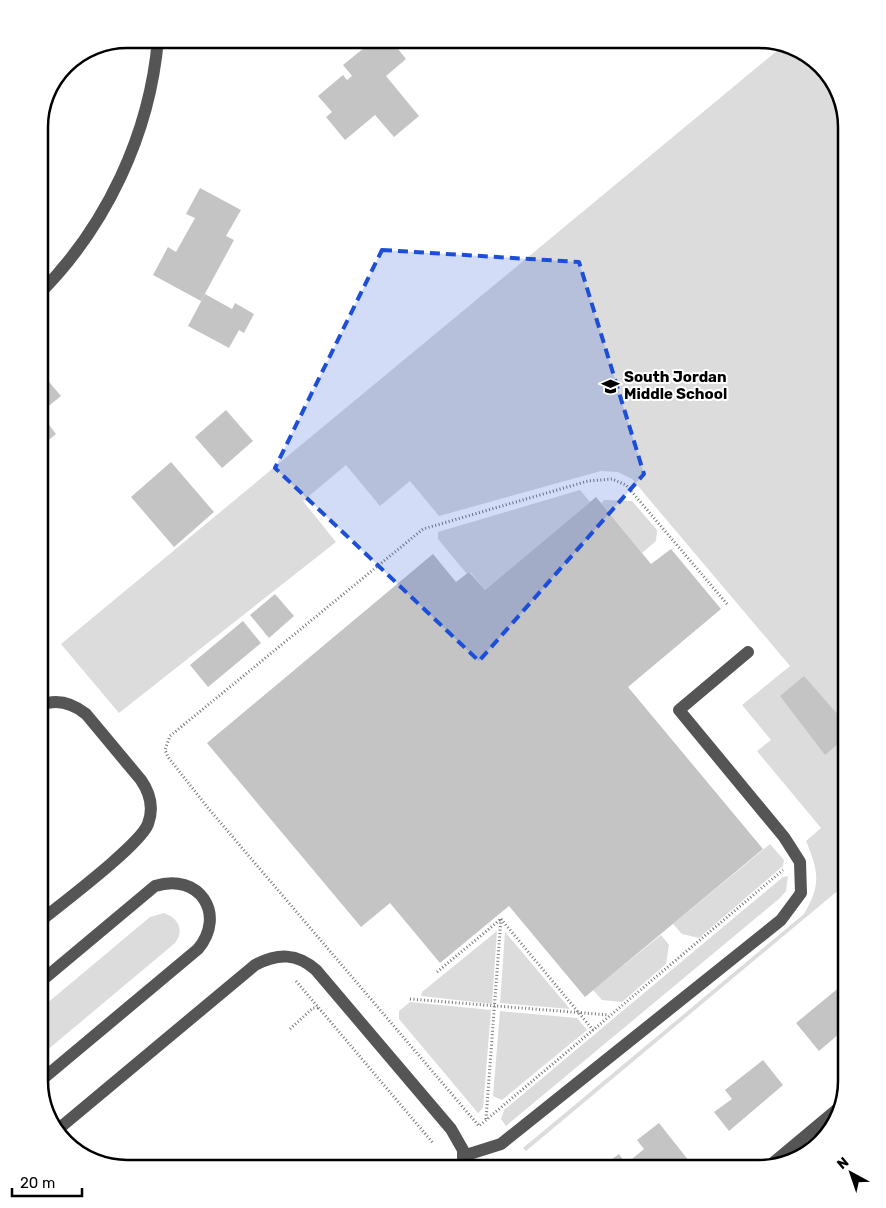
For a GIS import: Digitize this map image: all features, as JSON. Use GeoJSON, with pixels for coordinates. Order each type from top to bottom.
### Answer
{"type":"FeatureCollection","features":[{"type":"Feature","properties":{"kind":"street"},"geometry":{"type":"LineString","coordinates":[[48,284],[73,255],[94,225],[113,192],[141,123],[151,87],[157,48]]}},
{"type":"Feature","properties":{"kind":"street"},"geometry":{"type":"LineString","coordinates":[[469,1160],[501,1144],[781,920],[801,893],[800,862],[784,837],[679,710],[748,652]]}},
{"type":"Feature","properties":{"kind":"street"},"geometry":{"type":"LineString","coordinates":[[48,703],[60,702],[79,708],[86,714],[141,780],[149,795],[151,812],[148,823],[135,842],[48,914]]}},
{"type":"Feature","properties":{"kind":"street"},"geometry":{"type":"LineString","coordinates":[[48,975],[155,886],[165,883],[186,884],[202,897],[208,907],[211,918],[210,930],[198,949],[48,1074]]}},
{"type":"Feature","properties":{"kind":"street"},"geometry":{"type":"LineString","coordinates":[[62,1126],[256,964],[268,958],[289,955],[308,963],[337,992],[451,1129],[460,1143],[463,1160]]}},
{"type":"Feature","properties":{"kind":"street"},"geometry":{"type":"LineString","coordinates":[[778,1158],[831,1114]]}},
{"type":"Feature","properties":{"kind":"path"},"geometry":{"type":"LineString","coordinates":[[727,604],[626,485],[612,479],[588,481],[423,529],[170,736],[165,750],[168,757],[214,815],[479,1126],[789,865]]}},
{"type":"Feature","properties":{"kind":"path"},"geometry":{"type":"LineString","coordinates":[[486,1120],[501,918]]}},
{"type":"Feature","properties":{"kind":"path"},"geometry":{"type":"LineString","coordinates":[[501,918],[593,1030]]}},
{"type":"Feature","properties":{"kind":"path"},"geometry":{"type":"LineString","coordinates":[[437,972],[501,918]]}},
{"type":"Feature","properties":{"kind":"path"},"geometry":{"type":"LineString","coordinates":[[296,981],[433,1143]]}},
{"type":"Feature","properties":{"kind":"path"},"geometry":{"type":"LineString","coordinates":[[410,999],[610,1016]]}},
{"type":"Feature","properties":{"kind":"path"},"geometry":{"type":"LineString","coordinates":[[290,1029],[313,1008],[319,1008]]}},
{"type":"Feature","properties":{"kind":"highlighted area"},"geometry":{"type":"Polygon","coordinates":[[[382,250],[579,262],[644,474],[479,661],[275,468],[382,250]]]}},
{"type":"Feature","properties":{"kind":"shaded area"},"geometry":{"type":"Polygon","coordinates":[[[778,50],[799,58],[822,78],[832,96],[838,116],[838,891],[526,1151],[523,1148],[804,914],[810,904],[816,886],[814,861],[806,841],[821,828],[757,751],[771,740],[742,705],[790,666],[632,479],[618,472],[601,471],[439,516],[410,481],[380,506],[346,465],[303,501],[336,542],[119,713],[61,644],[778,50]]]}},
{"type":"Feature","properties":{"kind":"shaded area"},"geometry":{"type":"Polygon","coordinates":[[[580,490],[590,502],[485,590],[470,572],[467,574],[438,539],[438,532],[580,490]]]}},
{"type":"Feature","properties":{"kind":"shaded area"},"geometry":{"type":"Polygon","coordinates":[[[604,500],[632,501],[657,530],[656,541],[642,553],[601,503],[604,500]]]}},
{"type":"Feature","properties":{"kind":"shaded area"},"geometry":{"type":"Polygon","coordinates":[[[770,844],[784,860],[783,866],[699,938],[682,934],[673,924],[770,844]]]}},
{"type":"Feature","properties":{"kind":"shaded area"},"geometry":{"type":"Polygon","coordinates":[[[788,876],[786,891],[780,898],[506,1126],[501,1119],[504,1110],[783,877],[788,876]]]}},
{"type":"Feature","properties":{"kind":"shaded area"},"geometry":{"type":"Polygon","coordinates":[[[164,913],[176,921],[180,929],[175,943],[48,1049],[48,1002],[150,917],[164,913]]]}},
{"type":"Feature","properties":{"kind":"shaded area"},"geometry":{"type":"Polygon","coordinates":[[[497,931],[492,1004],[421,996],[422,992],[497,931]]]}},
{"type":"Feature","properties":{"kind":"shaded area"},"geometry":{"type":"Polygon","coordinates":[[[505,932],[570,1009],[500,1003],[505,932]]]}},
{"type":"Feature","properties":{"kind":"shaded area"},"geometry":{"type":"Polygon","coordinates":[[[661,935],[669,945],[666,964],[622,1002],[602,1000],[593,990],[661,935]]]}},
{"type":"Feature","properties":{"kind":"shaded area"},"geometry":{"type":"Polygon","coordinates":[[[410,1002],[491,1010],[483,1108],[478,1113],[399,1019],[399,1011],[410,1002]]]}},
{"type":"Feature","properties":{"kind":"shaded area"},"geometry":{"type":"Polygon","coordinates":[[[500,1011],[577,1018],[587,1030],[502,1100],[493,1096],[500,1011]]]}},
{"type":"Feature","properties":{"kind":"building"},"geometry":{"type":"Polygon","coordinates":[[[364,48],[397,48],[406,59],[386,76],[419,116],[394,137],[375,115],[345,140],[326,117],[332,112],[318,96],[343,75],[347,80],[352,76],[343,65],[364,48]]]}},
{"type":"Feature","properties":{"kind":"building"},"geometry":{"type":"Polygon","coordinates":[[[200,188],[241,210],[226,236],[234,240],[201,301],[153,275],[168,247],[176,252],[195,218],[186,214],[200,188]]]}},
{"type":"Feature","properties":{"kind":"building"},"geometry":{"type":"Polygon","coordinates":[[[205,294],[232,309],[235,303],[254,314],[244,333],[239,330],[229,348],[188,326],[205,294]]]}},
{"type":"Feature","properties":{"kind":"building"},"geometry":{"type":"Polygon","coordinates":[[[48,381],[61,396],[48,407],[48,381]]]}},
{"type":"Feature","properties":{"kind":"building"},"geometry":{"type":"Polygon","coordinates":[[[226,410],[253,441],[222,468],[195,437],[226,410]]]}},
{"type":"Feature","properties":{"kind":"building"},"geometry":{"type":"Polygon","coordinates":[[[48,424],[56,434],[48,441],[48,424]]]}},
{"type":"Feature","properties":{"kind":"building"},"geometry":{"type":"Polygon","coordinates":[[[171,462],[214,512],[174,547],[131,497],[171,462]]]}},
{"type":"Feature","properties":{"kind":"building"},"geometry":{"type":"Polygon","coordinates":[[[596,497],[651,564],[671,549],[721,609],[628,687],[763,849],[585,997],[509,906],[440,963],[390,903],[361,927],[207,743],[433,554],[456,582],[469,572],[485,590],[596,497]]]}},
{"type":"Feature","properties":{"kind":"building"},"geometry":{"type":"Polygon","coordinates":[[[275,594],[294,616],[269,638],[250,615],[275,594]]]}},
{"type":"Feature","properties":{"kind":"building"},"geometry":{"type":"Polygon","coordinates":[[[243,621],[261,643],[208,687],[190,665],[243,621]]]}},
{"type":"Feature","properties":{"kind":"building"},"geometry":{"type":"Polygon","coordinates":[[[804,676],[838,715],[838,744],[825,755],[780,696],[804,676]]]}},
{"type":"Feature","properties":{"kind":"building"},"geometry":{"type":"Polygon","coordinates":[[[838,988],[838,1035],[819,1051],[796,1023],[838,988]]]}},
{"type":"Feature","properties":{"kind":"building"},"geometry":{"type":"Polygon","coordinates":[[[763,1060],[783,1085],[729,1131],[714,1112],[732,1099],[725,1090],[763,1060]]]}},
{"type":"Feature","properties":{"kind":"building"},"geometry":{"type":"Polygon","coordinates":[[[659,1123],[688,1160],[631,1160],[644,1149],[637,1140],[659,1123]]]}},
{"type":"Feature","properties":{"kind":"building"},"geometry":{"type":"Polygon","coordinates":[[[619,1154],[623,1160],[611,1160],[619,1154]]]}},
{"type":"Feature","properties":{"kind":"place","name":"South Jordan Middle School"},"geometry":{"type":"Point","coordinates":[610,386]}}]}
